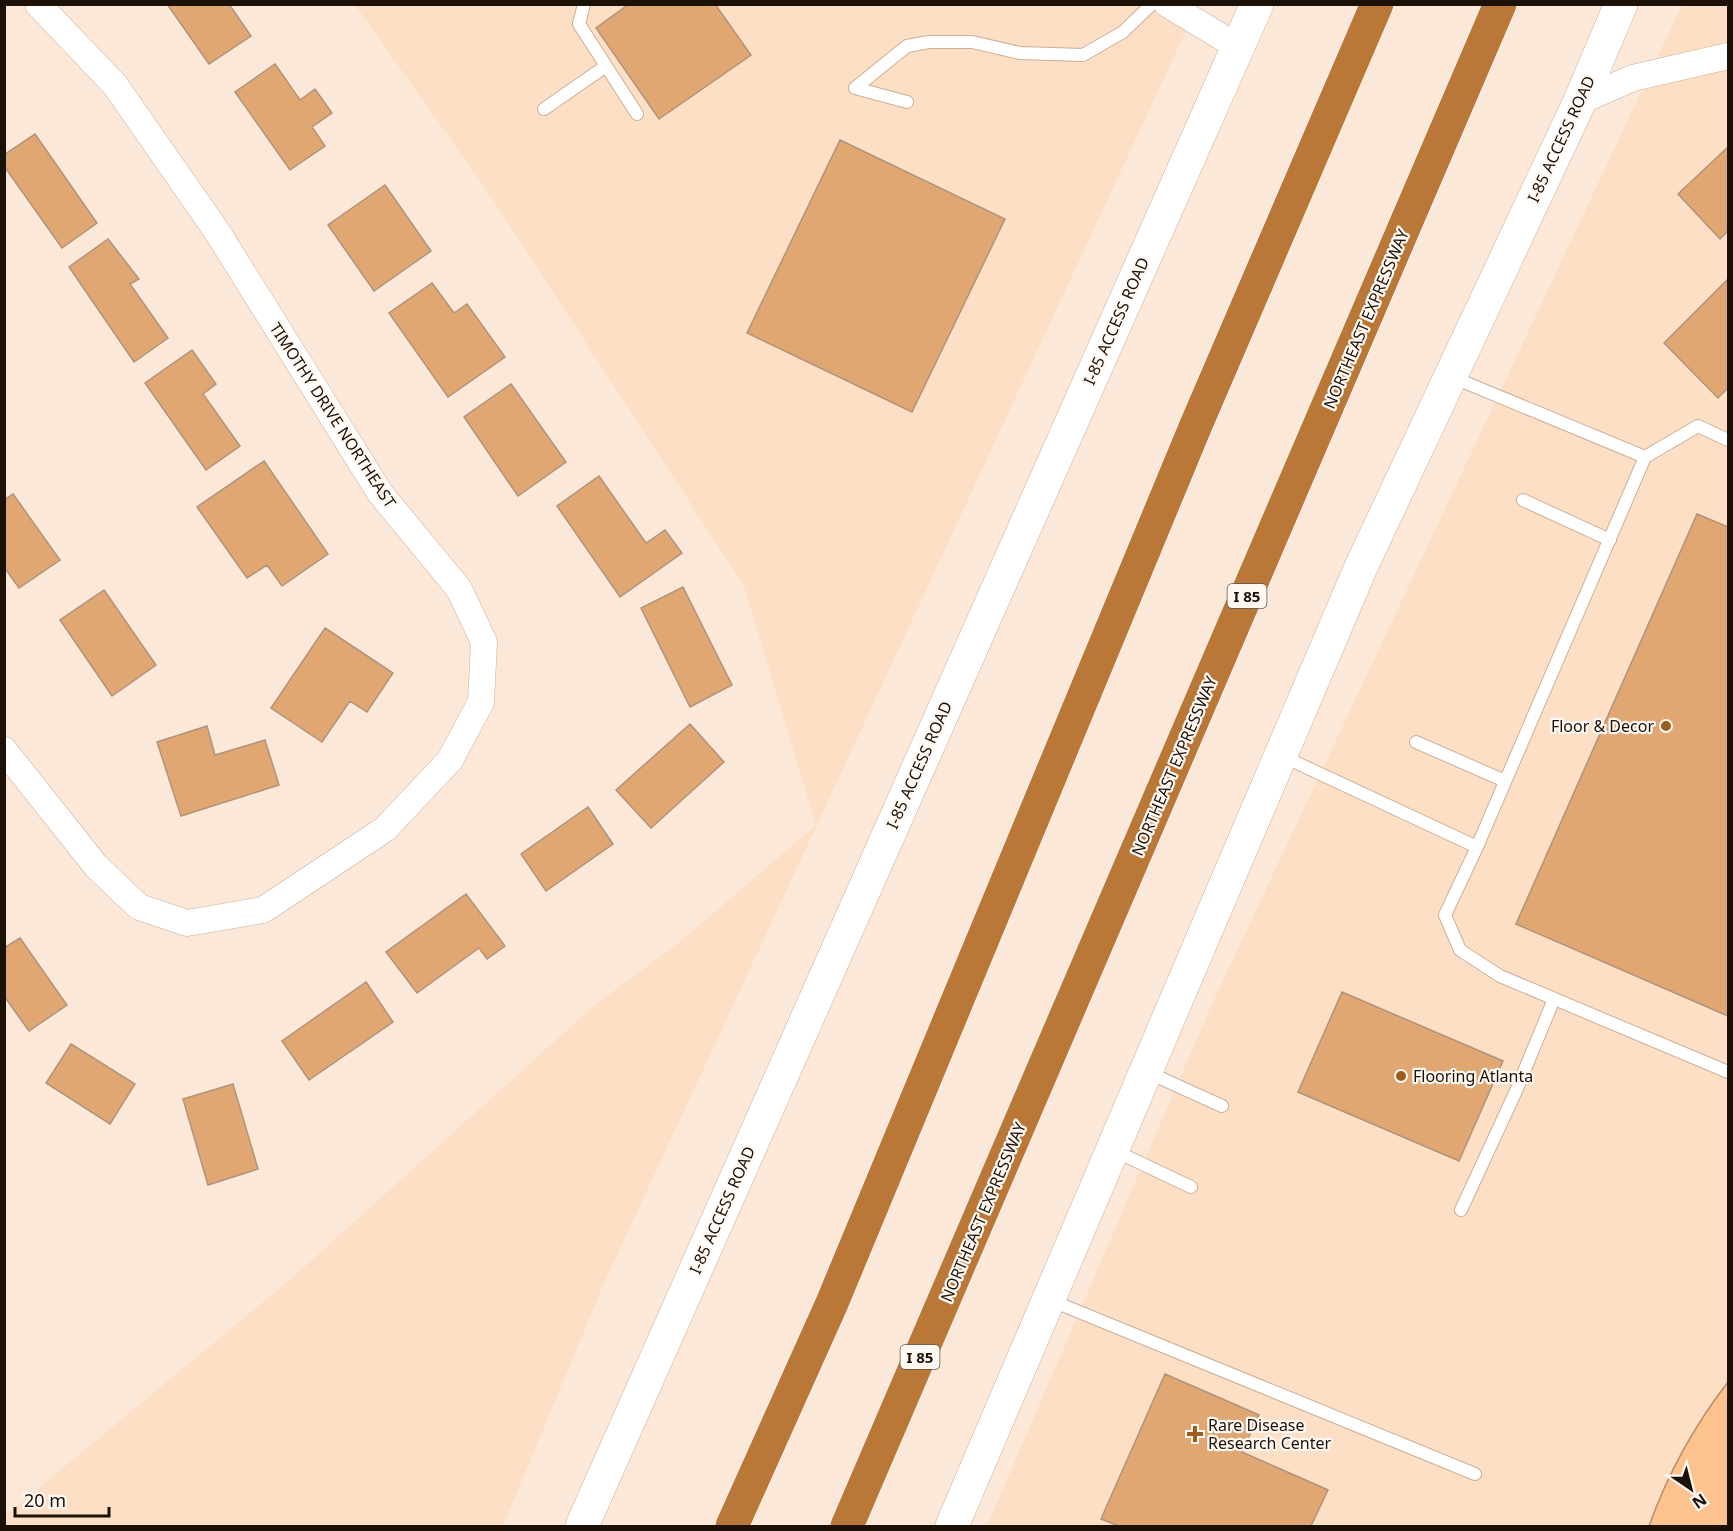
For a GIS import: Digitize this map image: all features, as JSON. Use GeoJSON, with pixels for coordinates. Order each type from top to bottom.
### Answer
{"type":"FeatureCollection","features":[{"type":"Feature","properties":{"kind":"highway"},"geometry":{"type":"LineString","coordinates":[[732,1527],[832,1303],[1196,425],[1377,4]]}},
{"type":"Feature","properties":{"kind":"highway","name":"NORTHEAST EXPRESSWAY"},"geometry":{"type":"LineString","coordinates":[[847,1527],[1500,4]]}},
{"type":"Feature","properties":{"kind":"main road","name":"I-85 ACCESS ROAD"},"geometry":{"type":"LineString","coordinates":[[582,1527],[1257,4]]}},
{"type":"Feature","properties":{"kind":"main road","name":"I-85 ACCESS ROAD"},"geometry":{"type":"LineString","coordinates":[[952,1527],[1361,567],[1580,101],[1621,4]]}},
{"type":"Feature","properties":{"kind":"street","name":"TIMOTHY DRIVE NORTHEAST"},"geometry":{"type":"LineString","coordinates":[[4,750],[105,874],[139,907],[187,923],[263,910],[385,829],[450,760],[481,702],[484,642],[459,589],[380,494],[216,230],[115,85],[38,4]]}},
{"type":"Feature","properties":{"kind":"street"},"geometry":{"type":"LineString","coordinates":[[1167,4],[1238,47]]}},
{"type":"Feature","properties":{"kind":"street"},"geometry":{"type":"LineString","coordinates":[[1580,101],[1633,78],[1728,56]]}},
{"type":"Feature","properties":{"kind":"lane"},"geometry":{"type":"LineString","coordinates":[[584,4],[579,24],[637,114]]}},
{"type":"Feature","properties":{"kind":"lane"},"geometry":{"type":"LineString","coordinates":[[907,102],[855,88],[907,46],[929,42],[972,42],[1020,53],[1083,55],[1123,32],[1152,4]]}},
{"type":"Feature","properties":{"kind":"lane"},"geometry":{"type":"LineString","coordinates":[[544,109],[606,66]]}},
{"type":"Feature","properties":{"kind":"lane"},"geometry":{"type":"LineString","coordinates":[[1451,377],[1645,457]]}},
{"type":"Feature","properties":{"kind":"lane"},"geometry":{"type":"LineString","coordinates":[[1728,440],[1698,426],[1645,457],[1477,847],[1445,915],[1460,950],[1500,976],[1728,1072]]}},
{"type":"Feature","properties":{"kind":"lane"},"geometry":{"type":"LineString","coordinates":[[1523,500],[1610,540]]}},
{"type":"Feature","properties":{"kind":"lane"},"geometry":{"type":"LineString","coordinates":[[1416,742],[1505,781]]}},
{"type":"Feature","properties":{"kind":"lane"},"geometry":{"type":"LineString","coordinates":[[1281,756],[1477,847]]}},
{"type":"Feature","properties":{"kind":"lane"},"geometry":{"type":"LineString","coordinates":[[1461,1210],[1516,1091],[1554,999]]}},
{"type":"Feature","properties":{"kind":"lane"},"geometry":{"type":"LineString","coordinates":[[1146,1071],[1222,1106]]}},
{"type":"Feature","properties":{"kind":"lane"},"geometry":{"type":"LineString","coordinates":[[1113,1150],[1191,1187]]}},
{"type":"Feature","properties":{"kind":"lane"},"geometry":{"type":"LineString","coordinates":[[1048,1299],[1475,1474]]}},
{"type":"Feature","properties":{"kind":"shaded area"},"geometry":{"type":"Polygon","coordinates":[[[355,5],[1198,5],[604,1283],[503,1526],[5,1526],[5,1516],[292,1278],[596,1004],[680,942],[816,825],[744,586],[484,186],[355,5]]]}},
{"type":"Feature","properties":{"kind":"shaded area"},"geometry":{"type":"Polygon","coordinates":[[[1682,5],[1728,5],[1728,1442],[1658,1526],[987,1526],[1211,1006],[1682,5]]]}},
{"type":"Feature","properties":{"kind":"shaded area"},"geometry":{"type":"Polygon","coordinates":[[[1728,1382],[1728,1526],[1649,1526],[1683,1451],[1728,1382]]]}},
{"type":"Feature","properties":{"kind":"building"},"geometry":{"type":"Polygon","coordinates":[[[167,4],[229,4],[251,36],[209,64],[167,4]]]}},
{"type":"Feature","properties":{"kind":"building"},"geometry":{"type":"Polygon","coordinates":[[[629,4],[715,4],[751,55],[659,119],[596,28],[629,4]]]}},
{"type":"Feature","properties":{"kind":"building"},"geometry":{"type":"Polygon","coordinates":[[[275,64],[300,100],[315,89],[332,113],[312,127],[325,146],[290,170],[235,92],[275,64]]]}},
{"type":"Feature","properties":{"kind":"building"},"geometry":{"type":"Polygon","coordinates":[[[35,134],[97,223],[62,248],[4,166],[4,155],[35,134]]]}},
{"type":"Feature","properties":{"kind":"building"},"geometry":{"type":"Polygon","coordinates":[[[840,140],[1005,219],[912,412],[747,333],[840,140]]]}},
{"type":"Feature","properties":{"kind":"building"},"geometry":{"type":"Polygon","coordinates":[[[1728,147],[1728,231],[1720,239],[1678,194],[1728,147]]]}},
{"type":"Feature","properties":{"kind":"building"},"geometry":{"type":"Polygon","coordinates":[[[385,185],[431,251],[374,291],[328,225],[385,185]]]}},
{"type":"Feature","properties":{"kind":"building"},"geometry":{"type":"Polygon","coordinates":[[[108,239],[139,279],[130,284],[168,338],[134,362],[69,267],[108,239]]]}},
{"type":"Feature","properties":{"kind":"building"},"geometry":{"type":"Polygon","coordinates":[[[1728,279],[1728,388],[1718,398],[1664,343],[1728,279]]]}},
{"type":"Feature","properties":{"kind":"building"},"geometry":{"type":"Polygon","coordinates":[[[432,283],[454,313],[467,304],[505,357],[448,397],[389,313],[432,283]]]}},
{"type":"Feature","properties":{"kind":"building"},"geometry":{"type":"Polygon","coordinates":[[[192,350],[216,384],[203,394],[240,446],[206,470],[145,383],[192,350]]]}},
{"type":"Feature","properties":{"kind":"building"},"geometry":{"type":"Polygon","coordinates":[[[511,384],[566,462],[518,496],[464,417],[511,384]]]}},
{"type":"Feature","properties":{"kind":"building"},"geometry":{"type":"Polygon","coordinates":[[[264,461],[328,554],[282,586],[267,565],[247,578],[197,507],[264,461]]]}},
{"type":"Feature","properties":{"kind":"building"},"geometry":{"type":"Polygon","coordinates":[[[599,476],[646,543],[665,530],[682,553],[620,597],[557,506],[599,476]]]}},
{"type":"Feature","properties":{"kind":"building"},"geometry":{"type":"Polygon","coordinates":[[[13,494],[60,560],[19,588],[4,567],[4,500],[13,494]]]}},
{"type":"Feature","properties":{"kind":"building","name":"Floor & Decor"},"geometry":{"type":"Polygon","coordinates":[[[1697,514],[1728,527],[1728,1016],[1516,924],[1697,514]]]}},
{"type":"Feature","properties":{"kind":"building"},"geometry":{"type":"Polygon","coordinates":[[[683,587],[732,685],[690,707],[641,608],[683,587]]]}},
{"type":"Feature","properties":{"kind":"building"},"geometry":{"type":"Polygon","coordinates":[[[104,590],[156,665],[112,696],[60,620],[104,590]]]}},
{"type":"Feature","properties":{"kind":"building"},"geometry":{"type":"Polygon","coordinates":[[[325,628],[393,673],[367,712],[350,701],[322,742],[271,708],[325,628]]]}},
{"type":"Feature","properties":{"kind":"building"},"geometry":{"type":"Polygon","coordinates":[[[690,724],[724,762],[651,828],[616,790],[690,724]]]}},
{"type":"Feature","properties":{"kind":"building"},"geometry":{"type":"Polygon","coordinates":[[[207,726],[215,755],[265,740],[279,785],[181,816],[157,742],[207,726]]]}},
{"type":"Feature","properties":{"kind":"building"},"geometry":{"type":"Polygon","coordinates":[[[588,807],[613,844],[546,891],[521,854],[588,807]]]}},
{"type":"Feature","properties":{"kind":"building"},"geometry":{"type":"Polygon","coordinates":[[[466,894],[505,946],[487,959],[479,948],[417,993],[386,952],[466,894]]]}},
{"type":"Feature","properties":{"kind":"building"},"geometry":{"type":"Polygon","coordinates":[[[20,938],[67,1005],[29,1031],[4,996],[4,948],[20,938]]]}},
{"type":"Feature","properties":{"kind":"building"},"geometry":{"type":"Polygon","coordinates":[[[366,982],[393,1022],[309,1080],[282,1041],[366,982]]]}},
{"type":"Feature","properties":{"kind":"building","name":"Flooring Atlanta"},"geometry":{"type":"Polygon","coordinates":[[[1342,992],[1503,1061],[1459,1161],[1298,1092],[1342,992]]]}},
{"type":"Feature","properties":{"kind":"building"},"geometry":{"type":"Polygon","coordinates":[[[71,1044],[135,1084],[110,1124],[46,1083],[71,1044]]]}},
{"type":"Feature","properties":{"kind":"building"},"geometry":{"type":"Polygon","coordinates":[[[233,1084],[258,1169],[208,1185],[183,1099],[233,1084]]]}},
{"type":"Feature","properties":{"kind":"building","name":"Rare Disease Research Center"},"geometry":{"type":"Polygon","coordinates":[[[1165,1374],[1259,1415],[1242,1452],[1328,1490],[1311,1526],[1119,1526],[1101,1519],[1165,1374]]]}},
{"type":"Feature","properties":{"kind":"place","name":"Floor & Decor"},"geometry":{"type":"Point","coordinates":[1666,726]}},
{"type":"Feature","properties":{"kind":"place","name":"Flooring Atlanta"},"geometry":{"type":"Point","coordinates":[1401,1076]}},
{"type":"Feature","properties":{"kind":"place","name":"Rare Disease Research Center"},"geometry":{"type":"Point","coordinates":[1195,1434]}}]}
